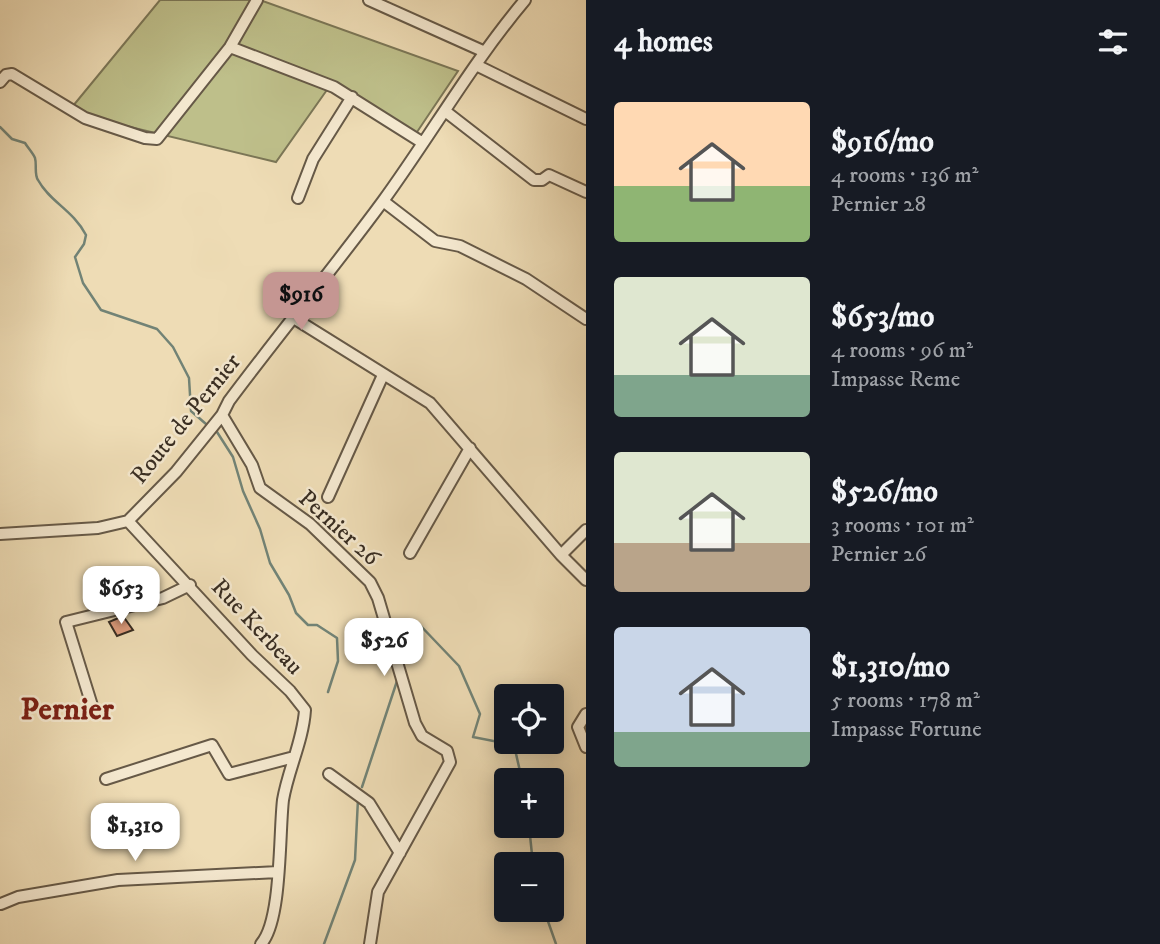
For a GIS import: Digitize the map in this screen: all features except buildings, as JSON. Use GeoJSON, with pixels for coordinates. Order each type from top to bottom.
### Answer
{"type":"FeatureCollection","features":[{"type":"Feature","properties":{"kind":"street"},"geometry":{"type":"LineString","coordinates":[[0,82],[9,74],[85,118],[152,140],[159,138],[230,47],[257,0]]}},
{"type":"Feature","properties":{"kind":"street"},"geometry":{"type":"LineString","coordinates":[[369,0],[485,52]]}},
{"type":"Feature","properties":{"kind":"street","name":"Route de Pernier"},"geometry":{"type":"LineString","coordinates":[[0,534],[98,528],[128,521],[176,471],[222,415],[229,401],[292,317],[383,201],[485,52],[525,0]]}},
{"type":"Feature","properties":{"kind":"street"},"geometry":{"type":"LineString","coordinates":[[230,47],[334,87],[423,143]]}},
{"type":"Feature","properties":{"kind":"street"},"geometry":{"type":"LineString","coordinates":[[476,65],[586,119]]}},
{"type":"Feature","properties":{"kind":"street"},"geometry":{"type":"LineString","coordinates":[[298,198],[313,159],[352,97]]}},
{"type":"Feature","properties":{"kind":"street"},"geometry":{"type":"LineString","coordinates":[[445,111],[534,180],[542,180],[549,175],[586,192]]}},
{"type":"Feature","properties":{"kind":"street"},"geometry":{"type":"LineString","coordinates":[[383,201],[435,241],[460,246],[526,279],[586,319]]}},
{"type":"Feature","properties":{"kind":"street"},"geometry":{"type":"LineString","coordinates":[[292,317],[430,403],[561,555],[586,580]]}},
{"type":"Feature","properties":{"kind":"street"},"geometry":{"type":"LineString","coordinates":[[328,497],[383,375]]}},
{"type":"Feature","properties":{"kind":"street","name":"Pernier 26"},"geometry":{"type":"LineString","coordinates":[[222,415],[231,425],[252,465],[260,488],[310,524],[370,582],[378,598],[415,723],[422,736],[447,751],[450,762],[378,892],[370,944]]}},
{"type":"Feature","properties":{"kind":"street"},"geometry":{"type":"LineString","coordinates":[[410,553],[470,448]]}},
{"type":"Feature","properties":{"kind":"street","name":"Rue Kerbeau"},"geometry":{"type":"LineString","coordinates":[[128,521],[305,710],[304,725],[284,799],[278,872],[269,931],[262,944]]}},
{"type":"Feature","properties":{"kind":"street"},"geometry":{"type":"LineString","coordinates":[[561,555],[586,530]]}},
{"type":"Feature","properties":{"kind":"street"},"geometry":{"type":"LineString","coordinates":[[94,712],[66,622],[163,598],[190,585]]}},
{"type":"Feature","properties":{"kind":"street"},"geometry":{"type":"LineString","coordinates":[[586,713],[578,727],[586,747]]}},
{"type":"Feature","properties":{"kind":"street"},"geometry":{"type":"LineString","coordinates":[[107,779],[212,745],[229,775],[294,757]]}},
{"type":"Feature","properties":{"kind":"street"},"geometry":{"type":"LineString","coordinates":[[329,774],[365,799],[382,821],[400,853]]}},
{"type":"Feature","properties":{"kind":"street"},"geometry":{"type":"LineString","coordinates":[[1,904],[18,897],[118,880],[278,872]]}},
{"type":"Feature","properties":{"kind":"green space"},"geometry":{"type":"Polygon","coordinates":[[[160,0],[260,0],[458,71],[413,138],[329,87],[276,162],[68,112],[160,0]]]}},
{"type":"Feature","properties":{"kind":"waterway"},"geometry":{"type":"LineString","coordinates":[[0,127],[12,139],[25,143],[35,158],[37,178],[43,188],[75,219],[86,235],[84,244],[75,257],[83,283],[101,310],[157,329],[173,347],[189,378],[191,411],[206,424]]}},
{"type":"Feature","properties":{"kind":"waterway"},"geometry":{"type":"LineString","coordinates":[[217,432],[233,457],[270,563],[296,613],[308,625],[317,625],[337,638],[338,661],[328,692]]}},
{"type":"Feature","properties":{"kind":"waterway"},"geometry":{"type":"LineString","coordinates":[[403,664],[417,622],[459,666],[480,714],[473,737],[514,745],[519,768]]}},
{"type":"Feature","properties":{"kind":"waterway"},"geometry":{"type":"LineString","coordinates":[[362,787],[397,681]]}},
{"type":"Feature","properties":{"kind":"waterway"},"geometry":{"type":"LineString","coordinates":[[324,944],[355,860],[358,799]]}},
{"type":"Feature","properties":{"kind":"waterway"},"geometry":{"type":"LineString","coordinates":[[530,838],[532,852]]}},
{"type":"Feature","properties":{"kind":"waterway"},"geometry":{"type":"LineString","coordinates":[[548,922],[556,944]]}},
{"type":"Feature","properties":{"kind":"district","name":"Pernier"},"geometry":{"type":"Point","coordinates":[67,710]}}]}
